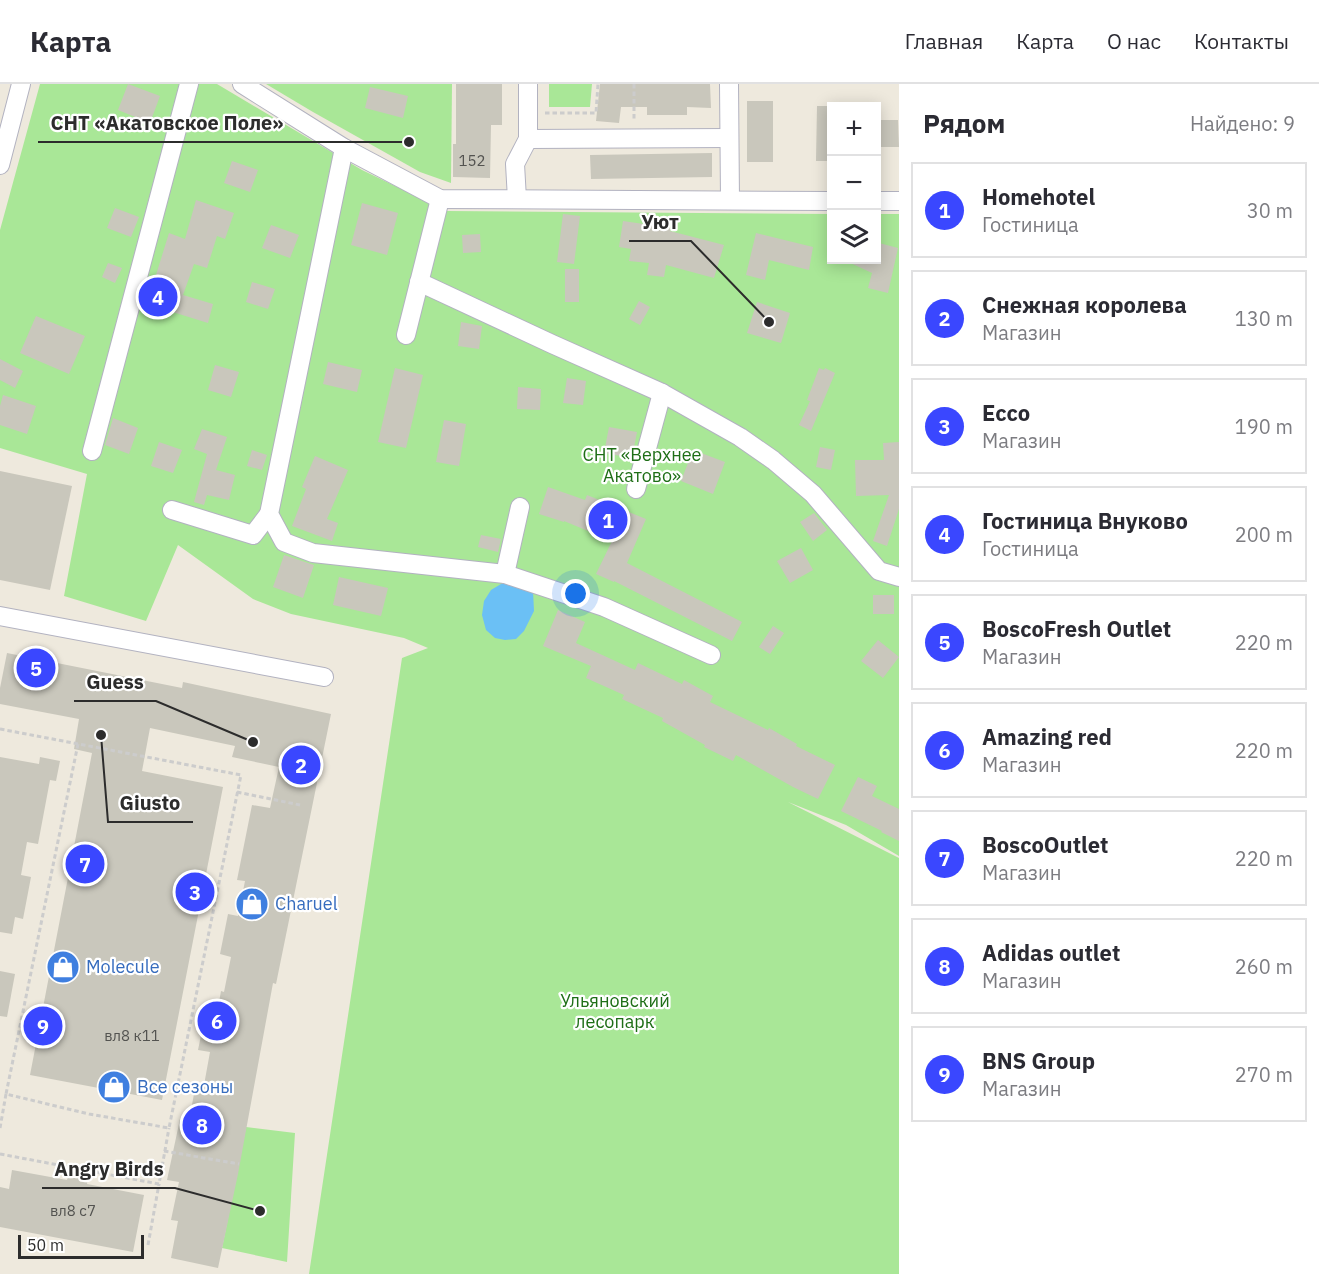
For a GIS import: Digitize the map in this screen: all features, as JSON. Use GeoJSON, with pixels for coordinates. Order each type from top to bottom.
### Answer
{"type":"FeatureCollection","features":[{"type":"Feature","properties":{"kind":"street"},"geometry":{"type":"LineString","coordinates":[[0,165],[21,84]]}},
{"type":"Feature","properties":{"kind":"street"},"geometry":{"type":"LineString","coordinates":[[92,451],[189,84]]}},
{"type":"Feature","properties":{"kind":"street"},"geometry":{"type":"LineString","coordinates":[[242,84],[344,148],[440,199],[827,201]]}},
{"type":"Feature","properties":{"kind":"street"},"geometry":{"type":"LineString","coordinates":[[517,199],[515,164],[528,139],[528,84]]}},
{"type":"Feature","properties":{"kind":"street"},"geometry":{"type":"LineString","coordinates":[[729,84],[730,200]]}},
{"type":"Feature","properties":{"kind":"street"},"geometry":{"type":"LineString","coordinates":[[528,139],[729,138]]}},
{"type":"Feature","properties":{"kind":"street"},"geometry":{"type":"LineString","coordinates":[[172,510],[254,535],[269,514],[344,148]]}},
{"type":"Feature","properties":{"kind":"street"},"geometry":{"type":"LineString","coordinates":[[406,335],[440,199]]}},
{"type":"Feature","properties":{"kind":"street"},"geometry":{"type":"LineString","coordinates":[[881,201],[899,201]]}},
{"type":"Feature","properties":{"kind":"street"},"geometry":{"type":"LineString","coordinates":[[419,282],[662,393],[741,437],[773,460],[813,494],[879,571],[899,577]]}},
{"type":"Feature","properties":{"kind":"street"},"geometry":{"type":"LineString","coordinates":[[636,489],[662,393]]}},
{"type":"Feature","properties":{"kind":"street"},"geometry":{"type":"LineString","coordinates":[[505,574],[520,507]]}},
{"type":"Feature","properties":{"kind":"street"},"geometry":{"type":"LineString","coordinates":[[269,514],[284,542],[313,553],[505,574],[604,607],[711,654]]}},
{"type":"Feature","properties":{"kind":"street"},"geometry":{"type":"LineString","coordinates":[[0,616],[324,677]]}},
{"type":"Feature","properties":{"kind":"path"},"geometry":{"type":"LineString","coordinates":[[528,114],[596,113],[598,84]]}},
{"type":"Feature","properties":{"kind":"path"},"geometry":{"type":"LineString","coordinates":[[634,84],[634,139]]}},
{"type":"Feature","properties":{"kind":"path"},"geometry":{"type":"LineString","coordinates":[[0,729],[241,775],[164,1151],[148,1245]]}},
{"type":"Feature","properties":{"kind":"path"},"geometry":{"type":"LineString","coordinates":[[0,1128],[78,744]]}},
{"type":"Feature","properties":{"kind":"path"},"geometry":{"type":"LineString","coordinates":[[237,792],[300,805]]}},
{"type":"Feature","properties":{"kind":"path"},"geometry":{"type":"LineString","coordinates":[[6,1094],[90,1114],[169,1128]]}},
{"type":"Feature","properties":{"kind":"path"},"geometry":{"type":"LineString","coordinates":[[164,1151],[239,1164]]}},
{"type":"Feature","properties":{"kind":"path"},"geometry":{"type":"LineString","coordinates":[[0,1154],[159,1184]]}},
{"type":"Feature","properties":{"kind":"green space","name":"СНТ «Верхнее Акатово»"},"geometry":{"type":"Polygon","coordinates":[[[40,84],[217,84],[362,170],[447,211],[827,214],[827,264],[881,264],[881,214],[899,214],[899,856],[846,825],[788,802],[899,858],[899,1274],[309,1274],[402,658],[428,648],[404,638],[291,614],[253,599],[178,545],[146,621],[64,596],[87,474],[0,448],[0,230],[40,84]]]}},
{"type":"Feature","properties":{"kind":"green space"},"geometry":{"type":"Polygon","coordinates":[[[266,84],[452,84],[451,183],[420,172],[266,84]]]}},
{"type":"Feature","properties":{"kind":"green space"},"geometry":{"type":"Polygon","coordinates":[[[549,84],[592,84],[590,107],[549,107],[549,84]]]}},
{"type":"Feature","properties":{"kind":"green space"},"geometry":{"type":"Polygon","coordinates":[[[246,1127],[295,1133],[287,1262],[222,1248],[246,1127]]]}},
{"type":"Feature","properties":{"kind":"water"},"geometry":{"type":"Polygon","coordinates":[[[517,583],[533,591],[534,611],[524,631],[516,639],[495,638],[486,630],[482,615],[484,601],[491,590],[501,584],[517,583]]]}},
{"type":"Feature","properties":{"kind":"building"},"geometry":{"type":"Polygon","coordinates":[[[128,84],[160,96],[150,123],[118,110],[128,84]]]}},
{"type":"Feature","properties":{"kind":"building"},"geometry":{"type":"Polygon","coordinates":[[[456,84],[502,84],[502,125],[491,125],[490,178],[453,177],[453,144],[456,144],[456,84]]]}},
{"type":"Feature","properties":{"kind":"building"},"geometry":{"type":"Polygon","coordinates":[[[600,84],[710,84],[711,108],[687,107],[687,115],[647,115],[647,107],[621,107],[619,123],[596,121],[600,84]]]}},
{"type":"Feature","properties":{"kind":"building"},"geometry":{"type":"Polygon","coordinates":[[[370,87],[408,96],[403,118],[365,108],[370,87]]]}},
{"type":"Feature","properties":{"kind":"building"},"geometry":{"type":"Polygon","coordinates":[[[747,101],[773,101],[773,162],[747,162],[747,101]]]}},
{"type":"Feature","properties":{"kind":"building"},"geometry":{"type":"Polygon","coordinates":[[[817,106],[827,106],[827,161],[816,161],[817,106]]]}},
{"type":"Feature","properties":{"kind":"building"},"geometry":{"type":"Polygon","coordinates":[[[881,120],[898,120],[899,147],[881,147],[881,120]]]}},
{"type":"Feature","properties":{"kind":"building"},"geometry":{"type":"Polygon","coordinates":[[[712,153],[712,177],[591,179],[590,155],[712,153]]]}},
{"type":"Feature","properties":{"kind":"building"},"geometry":{"type":"Polygon","coordinates":[[[232,161],[258,170],[250,192],[224,183],[232,161]]]}},
{"type":"Feature","properties":{"kind":"building"},"geometry":{"type":"Polygon","coordinates":[[[196,200],[234,213],[225,239],[217,236],[207,268],[194,264],[183,295],[213,304],[208,323],[147,304],[169,233],[185,239],[196,200]]]}},
{"type":"Feature","properties":{"kind":"building"},"geometry":{"type":"Polygon","coordinates":[[[362,203],[398,213],[387,255],[351,245],[362,203]]]}},
{"type":"Feature","properties":{"kind":"building"},"geometry":{"type":"Polygon","coordinates":[[[115,208],[139,217],[131,237],[107,228],[115,208]]]}},
{"type":"Feature","properties":{"kind":"building"},"geometry":{"type":"Polygon","coordinates":[[[563,214],[580,216],[574,264],[557,262],[563,214]]]}},
{"type":"Feature","properties":{"kind":"building"},"geometry":{"type":"Polygon","coordinates":[[[623,221],[671,228],[670,231],[724,245],[714,278],[666,265],[664,277],[647,275],[649,263],[629,261],[631,249],[619,247],[623,221]]]}},
{"type":"Feature","properties":{"kind":"building"},"geometry":{"type":"Polygon","coordinates":[[[271,225],[299,235],[290,258],[262,248],[271,225]]]}},
{"type":"Feature","properties":{"kind":"building"},"geometry":{"type":"Polygon","coordinates":[[[756,233],[813,247],[809,270],[769,260],[765,280],[746,275],[756,233]]]}},
{"type":"Feature","properties":{"kind":"building"},"geometry":{"type":"Polygon","coordinates":[[[480,234],[481,252],[463,253],[462,235],[480,234]]]}},
{"type":"Feature","properties":{"kind":"building"},"geometry":{"type":"Polygon","coordinates":[[[881,244],[898,248],[888,293],[868,288],[872,273],[853,264],[881,264],[881,244]]]}},
{"type":"Feature","properties":{"kind":"building"},"geometry":{"type":"Polygon","coordinates":[[[108,263],[122,268],[115,283],[102,277],[108,263]]]}},
{"type":"Feature","properties":{"kind":"building"},"geometry":{"type":"Polygon","coordinates":[[[565,269],[579,269],[579,302],[565,302],[565,269]]]}},
{"type":"Feature","properties":{"kind":"building"},"geometry":{"type":"Polygon","coordinates":[[[252,282],[275,289],[268,309],[246,302],[252,282]]]}},
{"type":"Feature","properties":{"kind":"building"},"geometry":{"type":"Polygon","coordinates":[[[639,301],[650,307],[640,325],[629,319],[639,301]]]}},
{"type":"Feature","properties":{"kind":"building"},"geometry":{"type":"Polygon","coordinates":[[[757,302],[790,313],[781,343],[747,333],[757,302]]]}},
{"type":"Feature","properties":{"kind":"building"},"geometry":{"type":"Polygon","coordinates":[[[36,316],[85,336],[69,374],[20,353],[36,316]]]}},
{"type":"Feature","properties":{"kind":"building"},"geometry":{"type":"Polygon","coordinates":[[[461,322],[482,326],[479,349],[458,346],[461,322]]]}},
{"type":"Feature","properties":{"kind":"building"},"geometry":{"type":"Polygon","coordinates":[[[0,359],[23,371],[15,388],[0,380],[0,359]]]}},
{"type":"Feature","properties":{"kind":"building"},"geometry":{"type":"Polygon","coordinates":[[[328,362],[362,370],[357,392],[323,384],[328,362]]]}},
{"type":"Feature","properties":{"kind":"building"},"geometry":{"type":"Polygon","coordinates":[[[215,365],[239,372],[231,397],[208,390],[215,365]]]}},
{"type":"Feature","properties":{"kind":"building"},"geometry":{"type":"Polygon","coordinates":[[[395,368],[423,375],[406,448],[378,442],[395,368]]]}},
{"type":"Feature","properties":{"kind":"building"},"geometry":{"type":"Polygon","coordinates":[[[819,368],[835,373],[811,431],[799,425],[810,401],[807,400],[819,368]]]}},
{"type":"Feature","properties":{"kind":"building"},"geometry":{"type":"Polygon","coordinates":[[[567,378],[586,381],[583,405],[563,403],[567,378]]]}},
{"type":"Feature","properties":{"kind":"building"},"geometry":{"type":"Polygon","coordinates":[[[518,387],[541,389],[540,410],[517,409],[518,387]]]}},
{"type":"Feature","properties":{"kind":"building"},"geometry":{"type":"Polygon","coordinates":[[[3,395],[36,406],[27,434],[0,425],[0,406],[3,395]]]}},
{"type":"Feature","properties":{"kind":"building"},"geometry":{"type":"Polygon","coordinates":[[[113,418],[138,428],[129,454],[105,445],[113,418]]]}},
{"type":"Feature","properties":{"kind":"building"},"geometry":{"type":"Polygon","coordinates":[[[444,420],[466,424],[459,466],[436,462],[444,420]]]}},
{"type":"Feature","properties":{"kind":"building"},"geometry":{"type":"Polygon","coordinates":[[[609,427],[637,432],[632,458],[604,453],[609,427]]]}},
{"type":"Feature","properties":{"kind":"building"},"geometry":{"type":"Polygon","coordinates":[[[202,429],[227,437],[216,470],[235,475],[229,500],[207,495],[204,505],[194,502],[207,454],[194,449],[202,429]]]}},
{"type":"Feature","properties":{"kind":"building"},"geometry":{"type":"Polygon","coordinates":[[[159,442],[182,450],[173,473],[151,466],[159,442]]]}},
{"type":"Feature","properties":{"kind":"building"},"geometry":{"type":"Polygon","coordinates":[[[899,442],[899,509],[887,546],[873,541],[889,495],[856,496],[855,460],[884,460],[883,443],[899,442]]]}},
{"type":"Feature","properties":{"kind":"building"},"geometry":{"type":"Polygon","coordinates":[[[820,447],[835,450],[831,470],[816,467],[820,447]]]}},
{"type":"Feature","properties":{"kind":"building"},"geometry":{"type":"Polygon","coordinates":[[[252,450],[267,455],[262,470],[247,466],[252,450]]]}},
{"type":"Feature","properties":{"kind":"building"},"geometry":{"type":"Polygon","coordinates":[[[693,450],[725,462],[713,494],[681,481],[693,450]]]}},
{"type":"Feature","properties":{"kind":"building"},"geometry":{"type":"Polygon","coordinates":[[[315,456],[348,470],[327,519],[338,523],[332,541],[292,526],[306,489],[302,487],[315,456]]]}},
{"type":"Feature","properties":{"kind":"building"},"geometry":{"type":"Polygon","coordinates":[[[0,471],[72,486],[50,590],[0,580],[0,471]]]}},
{"type":"Feature","properties":{"kind":"building"},"geometry":{"type":"Polygon","coordinates":[[[548,487],[585,500],[587,495],[646,519],[627,563],[742,622],[732,641],[596,574],[612,541],[564,521],[539,514],[548,487]]]}},
{"type":"Feature","properties":{"kind":"building"},"geometry":{"type":"Polygon","coordinates":[[[814,513],[827,530],[813,541],[800,522],[814,513]]]}},
{"type":"Feature","properties":{"kind":"building"},"geometry":{"type":"Polygon","coordinates":[[[481,535],[501,539],[498,552],[478,547],[481,535]]]}},
{"type":"Feature","properties":{"kind":"building"},"geometry":{"type":"Polygon","coordinates":[[[801,548],[813,570],[790,583],[777,561],[801,548]]]}},
{"type":"Feature","properties":{"kind":"building"},"geometry":{"type":"Polygon","coordinates":[[[284,555],[314,565],[303,598],[273,587],[284,555]]]}},
{"type":"Feature","properties":{"kind":"building"},"geometry":{"type":"Polygon","coordinates":[[[339,577],[388,588],[381,616],[333,605],[339,577]]]}},
{"type":"Feature","properties":{"kind":"building"},"geometry":{"type":"Polygon","coordinates":[[[873,595],[894,595],[894,614],[873,614],[873,595]]]}},
{"type":"Feature","properties":{"kind":"building"},"geometry":{"type":"Polygon","coordinates":[[[558,610],[585,622],[576,643],[635,670],[638,663],[682,684],[684,680],[713,696],[710,702],[768,730],[769,728],[797,744],[796,746],[835,765],[818,799],[736,755],[733,761],[704,747],[705,745],[662,721],[663,718],[622,699],[624,695],[586,678],[591,666],[543,646],[558,610]]]}},
{"type":"Feature","properties":{"kind":"building"},"geometry":{"type":"Polygon","coordinates":[[[773,626],[784,633],[770,654],[759,647],[773,626]]]}},
{"type":"Feature","properties":{"kind":"building"},"geometry":{"type":"Polygon","coordinates":[[[878,640],[899,657],[883,678],[861,661],[878,640]]]}},
{"type":"Feature","properties":{"kind":"building"},"geometry":{"type":"Polygon","coordinates":[[[7,653],[182,688],[183,682],[331,714],[276,984],[273,983],[238,1174],[218,1268],[171,1258],[178,1221],[171,1220],[179,1182],[167,1180],[180,1119],[189,1121],[196,1083],[204,1085],[210,1052],[198,1050],[207,1006],[218,1008],[221,991],[224,992],[231,957],[220,954],[228,914],[238,916],[245,881],[237,880],[252,805],[270,808],[279,767],[232,757],[235,746],[150,728],[142,771],[223,787],[162,1100],[30,1075],[92,753],[74,749],[79,719],[0,704],[0,688],[7,653]]]}},
{"type":"Feature","properties":{"kind":"building"},"geometry":{"type":"Polygon","coordinates":[[[0,757],[39,764],[40,757],[60,761],[56,781],[50,780],[38,844],[27,842],[21,875],[31,877],[23,919],[15,917],[12,934],[0,932],[0,757]]]}},
{"type":"Feature","properties":{"kind":"building"},"geometry":{"type":"Polygon","coordinates":[[[858,777],[877,786],[872,796],[899,809],[899,841],[841,811],[858,777]]]}},
{"type":"Feature","properties":{"kind":"building"},"geometry":{"type":"Polygon","coordinates":[[[0,971],[15,974],[7,1017],[0,1016],[0,971]]]}},
{"type":"Feature","properties":{"kind":"building"},"geometry":{"type":"Polygon","coordinates":[[[70,1166],[90,1170],[87,1184],[144,1195],[133,1252],[0,1227],[0,1187],[9,1189],[12,1170],[67,1180],[70,1166]]]}},
{"type":"Feature","properties":{"kind":"place","name":"СНТ «Акатовское Поле»"},"geometry":{"type":"Point","coordinates":[409,142]}},
{"type":"Feature","properties":{"kind":"place","name":"Гостиница Внуково"},"geometry":{"type":"Point","coordinates":[158,297]}},
{"type":"Feature","properties":{"kind":"place","name":"Уют"},"geometry":{"type":"Point","coordinates":[769,322]}},
{"type":"Feature","properties":{"kind":"place","name":"Homehotel"},"geometry":{"type":"Point","coordinates":[608,520]}},
{"type":"Feature","properties":{"kind":"place","name":"BoscoFresh Outlet"},"geometry":{"type":"Point","coordinates":[36,668]}},
{"type":"Feature","properties":{"kind":"place","name":"Giusto"},"geometry":{"type":"Point","coordinates":[101,735]}},
{"type":"Feature","properties":{"kind":"place","name":"Guess"},"geometry":{"type":"Point","coordinates":[253,742]}},
{"type":"Feature","properties":{"kind":"place","name":"Снежная королева"},"geometry":{"type":"Point","coordinates":[301,765]}},
{"type":"Feature","properties":{"kind":"place","name":"BoscoOutlet"},"geometry":{"type":"Point","coordinates":[85,864]}},
{"type":"Feature","properties":{"kind":"place","name":"Ecco"},"geometry":{"type":"Point","coordinates":[195,892]}},
{"type":"Feature","properties":{"kind":"place","name":"Charuel"},"geometry":{"type":"Point","coordinates":[252,904]}},
{"type":"Feature","properties":{"kind":"place","name":"Molecule"},"geometry":{"type":"Point","coordinates":[63,967]}},
{"type":"Feature","properties":{"kind":"place","name":"Amazing red"},"geometry":{"type":"Point","coordinates":[217,1021]}},
{"type":"Feature","properties":{"kind":"place","name":"BNS Group"},"geometry":{"type":"Point","coordinates":[43,1026]}},
{"type":"Feature","properties":{"kind":"place","name":"Все сезоны"},"geometry":{"type":"Point","coordinates":[114,1087]}},
{"type":"Feature","properties":{"kind":"place","name":"Adidas outlet"},"geometry":{"type":"Point","coordinates":[202,1125]}},
{"type":"Feature","properties":{"kind":"place","name":"Angry Birds"},"geometry":{"type":"Point","coordinates":[260,1211]}},
{"type":"Feature","properties":{"kind":"park label","name":"Ульяновский лесопарк"},"geometry":{"type":"Point","coordinates":[615,1011]}}]}
